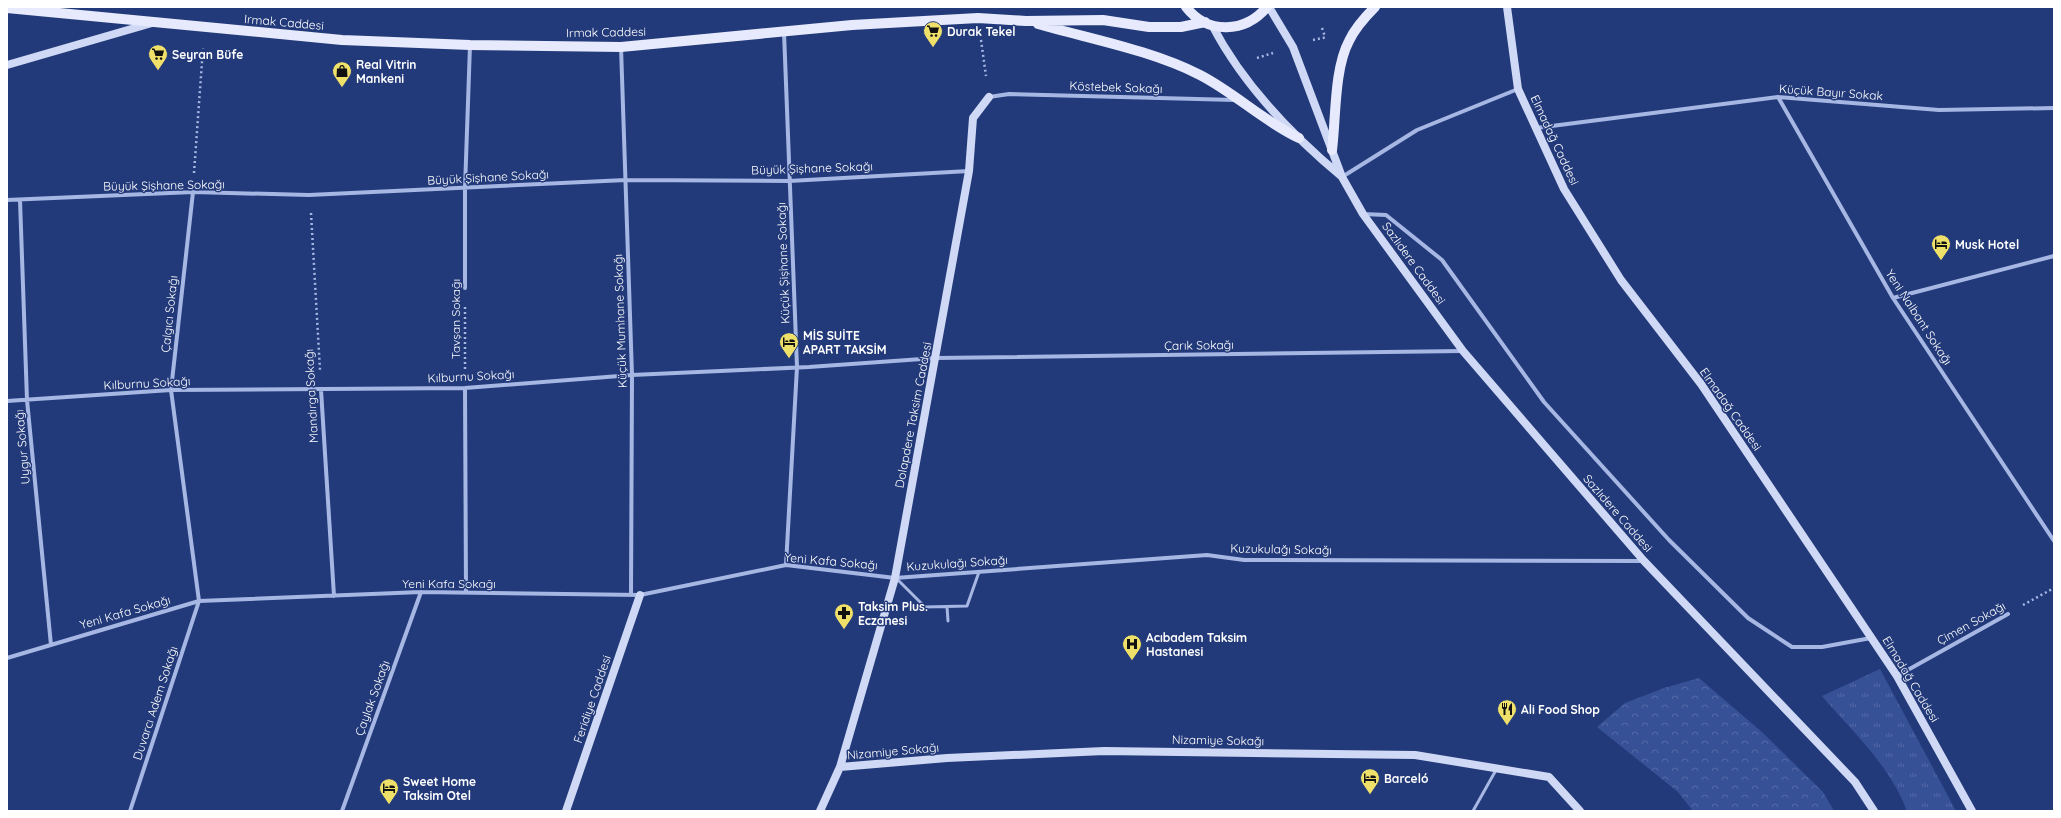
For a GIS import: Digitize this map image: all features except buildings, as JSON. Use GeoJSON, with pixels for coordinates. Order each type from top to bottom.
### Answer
{"type":"FeatureCollection","features":[{"type":"Feature","properties":{"kind":"main road"},"geometry":{"type":"LineString","coordinates":[[1186,7],[1192,15],[1208,24],[1229,28],[1248,23],[1259,16],[1268,7]]}},
{"type":"Feature","properties":{"kind":"main road"},"geometry":{"type":"LineString","coordinates":[[1332,150],[1336,102],[1342,63],[1348,42],[1362,20],[1375,7]]}},
{"type":"Feature","properties":{"kind":"main road","name":"Irmak Caddesi"},"geometry":{"type":"LineString","coordinates":[[7,8],[342,40],[470,45],[621,47],[784,32],[978,18],[1026,21],[1103,20],[1149,27],[1181,27],[1208,24]]}},
{"type":"Feature","properties":{"kind":"main road"},"geometry":{"type":"LineString","coordinates":[[1026,21],[1159,58],[1199,74],[1242,100],[1275,126],[1299,138]]}},
{"type":"Feature","properties":{"kind":"street"},"geometry":{"type":"LineString","coordinates":[[1268,7],[1293,47],[1342,177]]}},
{"type":"Feature","properties":{"kind":"street","name":"Elmadağ Caddesi"},"geometry":{"type":"LineString","coordinates":[[1507,7],[1518,89],[1564,189],[1621,280],[1701,384],[1897,676],[1972,811]]}},
{"type":"Feature","properties":{"kind":"street"},"geometry":{"type":"LineString","coordinates":[[7,66],[155,22]]}},
{"type":"Feature","properties":{"kind":"street"},"geometry":{"type":"LineString","coordinates":[[1208,24],[1244,75],[1299,138],[1342,177]]}},
{"type":"Feature","properties":{"kind":"street","name":"Küçük Şişhane Sokağı"},"geometry":{"type":"LineString","coordinates":[[784,32],[797,367],[786,565]]}},
{"type":"Feature","properties":{"kind":"street","name":"Tavşan Sokağı"},"geometry":{"type":"LineString","coordinates":[[465,288],[465,188],[470,45]]}},
{"type":"Feature","properties":{"kind":"street","name":"Küçük Mumhane Sokağı"},"geometry":{"type":"LineString","coordinates":[[621,47],[632,374],[631,595]]}},
{"type":"Feature","properties":{"kind":"street"},"geometry":{"type":"LineString","coordinates":[[1342,177],[1417,130],[1518,89]]}},
{"type":"Feature","properties":{"kind":"street","name":"Köstebek Sokağı"},"geometry":{"type":"LineString","coordinates":[[989,97],[1009,94],[1242,100]]}},
{"type":"Feature","properties":{"kind":"street","name":"Dolapdere Taksim Caddesi"},"geometry":{"type":"LineString","coordinates":[[820,811],[840,767],[895,578],[970,171],[973,118],[989,97]]}},
{"type":"Feature","properties":{"kind":"street","name":"Küçük Bayır Sokak"},"geometry":{"type":"LineString","coordinates":[[1536,128],[1778,97],[1939,110],[2054,108]]}},
{"type":"Feature","properties":{"kind":"street","name":"Yeni Nalbant Sokağı"},"geometry":{"type":"LineString","coordinates":[[1778,97],[1893,298],[2054,541]]}},
{"type":"Feature","properties":{"kind":"street","name":"Büyük Şişhane Sokağı"},"geometry":{"type":"LineString","coordinates":[[7,200],[193,192],[309,195],[626,180],[790,181],[970,171]]}},
{"type":"Feature","properties":{"kind":"street","name":"Sazlıdere Caddesi"},"geometry":{"type":"LineString","coordinates":[[1342,177],[1363,214],[1463,351],[1644,561],[1855,782],[1874,811]]}},
{"type":"Feature","properties":{"kind":"street","name":"Çalgıcı Sokağı"},"geometry":{"type":"LineString","coordinates":[[193,192],[171,390],[199,601]]}},
{"type":"Feature","properties":{"kind":"street","name":"Uygur Sokağı"},"geometry":{"type":"LineString","coordinates":[[20,200],[28,400],[51,645]]}},
{"type":"Feature","properties":{"kind":"street","name":"Sazlıdere Caddesi"},"geometry":{"type":"LineString","coordinates":[[1363,214],[1386,214],[1442,260],[1544,402],[1669,540],[1748,618],[1792,647],[1822,647],[1872,638]]}},
{"type":"Feature","properties":{"kind":"street"},"geometry":{"type":"LineString","coordinates":[[1893,298],[2054,256]]}},
{"type":"Feature","properties":{"kind":"street","name":"Çarık Sokağı"},"geometry":{"type":"LineString","coordinates":[[936,358],[1463,351]]}},
{"type":"Feature","properties":{"kind":"street","name":"Kılburnu Sokağı"},"geometry":{"type":"LineString","coordinates":[[7,401],[171,390],[465,388],[632,374],[797,367],[936,358]]}},
{"type":"Feature","properties":{"kind":"street"},"geometry":{"type":"LineString","coordinates":[[465,388],[466,592]]}},
{"type":"Feature","properties":{"kind":"street","name":"Mandırga Sokağı"},"geometry":{"type":"LineString","coordinates":[[321,390],[334,596]]}},
{"type":"Feature","properties":{"kind":"street","name":"Kuzukulağı Sokağı"},"geometry":{"type":"LineString","coordinates":[[895,578],[1208,555],[1244,560],[1644,561]]}},
{"type":"Feature","properties":{"kind":"street","name":"Yeni Kafa Sokağı"},"geometry":{"type":"LineString","coordinates":[[7,658],[199,601],[421,592],[640,595],[786,565],[895,578]]}},
{"type":"Feature","properties":{"kind":"street","name":"Çaylak Sokağı"},"geometry":{"type":"LineString","coordinates":[[342,811],[421,592]]}},
{"type":"Feature","properties":{"kind":"street","name":"Feridiye Caddesi"},"geometry":{"type":"LineString","coordinates":[[566,811],[640,595]]}},
{"type":"Feature","properties":{"kind":"street","name":"Duvarcı Adem Sokağı"},"geometry":{"type":"LineString","coordinates":[[130,811],[199,601]]}},
{"type":"Feature","properties":{"kind":"street","name":"Çimen Sokağı"},"geometry":{"type":"LineString","coordinates":[[1897,676],[2008,614]]}},
{"type":"Feature","properties":{"kind":"street","name":"Nizamiye Sokağı"},"geometry":{"type":"LineString","coordinates":[[840,767],[947,758],[1104,751],[1415,754],[1549,777],[1580,811]]}},
{"type":"Feature","properties":{"kind":"lane"},"geometry":{"type":"LineString","coordinates":[[895,578],[925,607],[967,606],[979,572]]}},
{"type":"Feature","properties":{"kind":"lane"},"geometry":{"type":"LineString","coordinates":[[947,607],[948,621]]}},
{"type":"Feature","properties":{"kind":"lane"},"geometry":{"type":"LineString","coordinates":[[1474,811],[1496,768]]}},
{"type":"Feature","properties":{"kind":"path"},"geometry":{"type":"LineString","coordinates":[[978,18],[989,97]]}},
{"type":"Feature","properties":{"kind":"path"},"geometry":{"type":"LineString","coordinates":[[193,192],[205,28]]}},
{"type":"Feature","properties":{"kind":"path"},"geometry":{"type":"LineString","coordinates":[[1322,28],[1325,37]]}},
{"type":"Feature","properties":{"kind":"path"},"geometry":{"type":"LineString","coordinates":[[1254,59],[1280,51]]}},
{"type":"Feature","properties":{"kind":"path","name":"Mandırga Sokağı"},"geometry":{"type":"LineString","coordinates":[[309,195],[321,390]]}},
{"type":"Feature","properties":{"kind":"path","name":"Tavşan Sokağı"},"geometry":{"type":"LineString","coordinates":[[465,288],[465,388]]}},
{"type":"Feature","properties":{"kind":"path","name":"Çimen Sokağı"},"geometry":{"type":"LineString","coordinates":[[2008,614],[2054,588]]}},
{"type":"Feature","properties":{"kind":"green space"},"geometry":{"type":"Polygon","coordinates":[[[1880,669],[1956,811],[1907,811],[1891,779],[1870,750],[1822,696],[1880,669]]]}},
{"type":"Feature","properties":{"kind":"green space"},"geometry":{"type":"Polygon","coordinates":[[[1699,678],[1763,733],[1823,792],[1834,811],[1693,811],[1678,792],[1597,727],[1625,703],[1664,688],[1699,678]]]}},
{"type":"Feature","properties":{"kind":"place","name":"Durak Tekel"},"geometry":{"type":"Point","coordinates":[933,48]}},
{"type":"Feature","properties":{"kind":"place","name":"Seyran Büfe"},"geometry":{"type":"Point","coordinates":[158,71]}},
{"type":"Feature","properties":{"kind":"place","name":"Real Vitrin Mankeni"},"geometry":{"type":"Point","coordinates":[342,88]}},
{"type":"Feature","properties":{"kind":"place","name":"Musk Hotel"},"geometry":{"type":"Point","coordinates":[1941,261]}},
{"type":"Feature","properties":{"kind":"place","name":"MİS SUİTE APART TAKSİM"},"geometry":{"type":"Point","coordinates":[789,359]}},
{"type":"Feature","properties":{"kind":"place","name":"Taksim Plus. Eczanesi"},"geometry":{"type":"Point","coordinates":[844,630]}},
{"type":"Feature","properties":{"kind":"place","name":"Acıbadem Taksim Hastanesi"},"geometry":{"type":"Point","coordinates":[1132,661]}},
{"type":"Feature","properties":{"kind":"place","name":"Ali Food Shop"},"geometry":{"type":"Point","coordinates":[1507,726]}},
{"type":"Feature","properties":{"kind":"place","name":"Barceló"},"geometry":{"type":"Point","coordinates":[1370,795]}},
{"type":"Feature","properties":{"kind":"place","name":"Sweet Home Taksim Otel"},"geometry":{"type":"Point","coordinates":[389,805]}}]}
